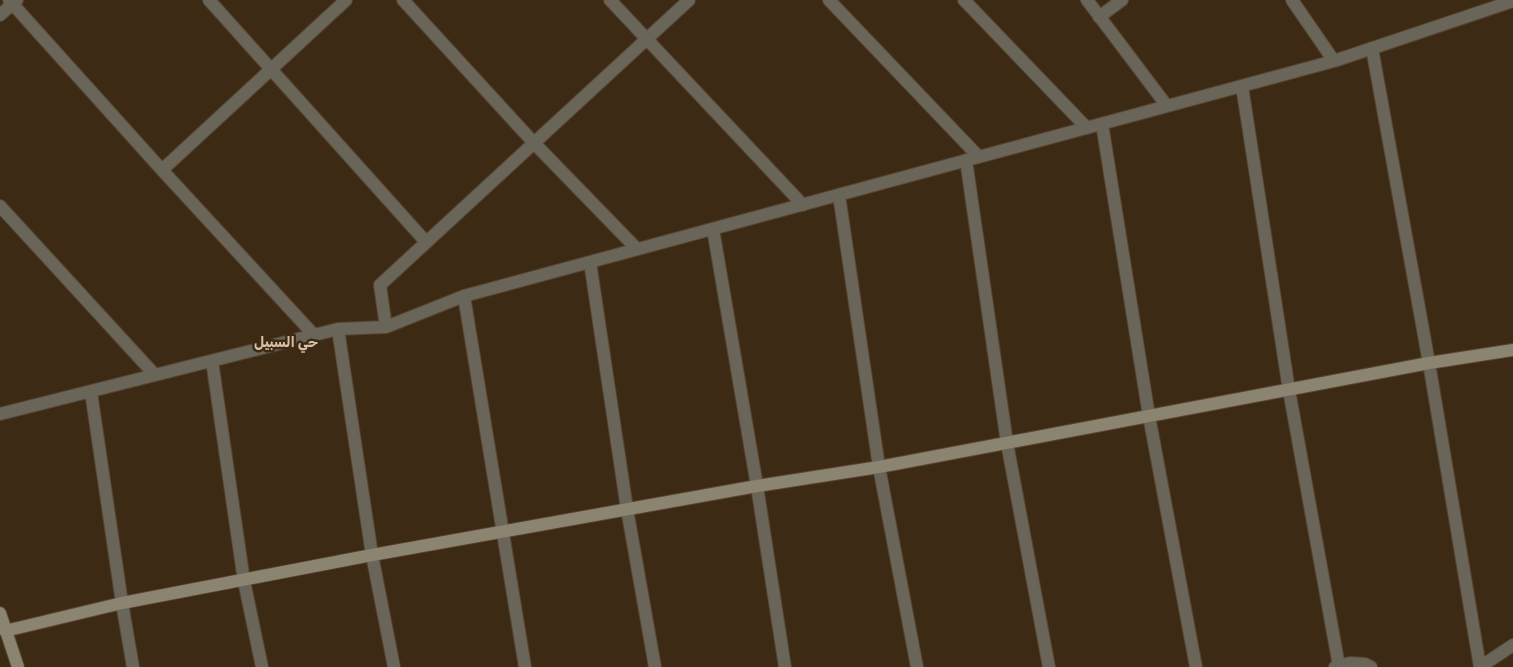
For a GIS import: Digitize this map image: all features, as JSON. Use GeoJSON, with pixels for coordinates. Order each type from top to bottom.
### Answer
{"type":"FeatureCollection","features":[{"type":"Feature","properties":{"kind":"main road"},"geometry":{"type":"LineString","coordinates":[[3,632],[122,603],[372,555],[757,486],[879,467],[1429,363],[1513,350]]}},
{"type":"Feature","properties":{"kind":"main road"},"geometry":{"type":"LineString","coordinates":[[0,613],[3,632],[18,667]]}},
{"type":"Feature","properties":{"kind":"street"},"geometry":{"type":"LineString","coordinates":[[209,0],[426,242]]}},
{"type":"Feature","properties":{"kind":"street"},"geometry":{"type":"LineString","coordinates":[[162,170],[346,0]]}},
{"type":"Feature","properties":{"kind":"street"},"geometry":{"type":"LineString","coordinates":[[403,0],[534,143],[638,249]]}},
{"type":"Feature","properties":{"kind":"street"},"geometry":{"type":"LineString","coordinates":[[610,0],[803,204]]}},
{"type":"Feature","properties":{"kind":"street"},"geometry":{"type":"LineString","coordinates":[[386,327],[380,285],[689,0]]}},
{"type":"Feature","properties":{"kind":"street"},"geometry":{"type":"LineString","coordinates":[[829,0],[979,157]]}},
{"type":"Feature","properties":{"kind":"street"},"geometry":{"type":"LineString","coordinates":[[964,0],[1087,128]]}},
{"type":"Feature","properties":{"kind":"street"},"geometry":{"type":"LineString","coordinates":[[1087,0],[1166,106]]}},
{"type":"Feature","properties":{"kind":"street"},"geometry":{"type":"LineString","coordinates":[[1099,17],[1122,0]]}},
{"type":"Feature","properties":{"kind":"street"},"geometry":{"type":"LineString","coordinates":[[1292,0],[1334,61]]}},
{"type":"Feature","properties":{"kind":"street"},"geometry":{"type":"LineString","coordinates":[[0,15],[13,1],[162,170],[314,335]]}},
{"type":"Feature","properties":{"kind":"street"},"geometry":{"type":"LineString","coordinates":[[0,414],[338,329],[386,327],[464,296],[1334,61],[1505,2]]}},
{"type":"Feature","properties":{"kind":"street"},"geometry":{"type":"LineString","coordinates":[[1372,48],[1429,363],[1480,667],[1513,645]]}},
{"type":"Feature","properties":{"kind":"street"},"geometry":{"type":"LineString","coordinates":[[1242,86],[1289,390],[1337,666],[1350,663],[1366,664],[1371,667]]}},
{"type":"Feature","properties":{"kind":"street"},"geometry":{"type":"LineString","coordinates":[[1102,124],[1149,416],[1196,667]]}},
{"type":"Feature","properties":{"kind":"street"},"geometry":{"type":"LineString","coordinates":[[966,160],[1008,443],[1049,667]]}},
{"type":"Feature","properties":{"kind":"street"},"geometry":{"type":"LineString","coordinates":[[839,195],[879,467],[918,667]]}},
{"type":"Feature","properties":{"kind":"street"},"geometry":{"type":"LineString","coordinates":[[0,206],[155,375]]}},
{"type":"Feature","properties":{"kind":"street"},"geometry":{"type":"LineString","coordinates":[[713,229],[757,486],[785,667]]}},
{"type":"Feature","properties":{"kind":"street"},"geometry":{"type":"LineString","coordinates":[[590,262],[627,509],[655,667]]}},
{"type":"Feature","properties":{"kind":"street"},"geometry":{"type":"LineString","coordinates":[[464,296],[525,667]]}},
{"type":"Feature","properties":{"kind":"street"},"geometry":{"type":"LineString","coordinates":[[338,329],[372,555],[394,667]]}},
{"type":"Feature","properties":{"kind":"street"},"geometry":{"type":"LineString","coordinates":[[212,361],[244,580],[262,667]]}},
{"type":"Feature","properties":{"kind":"street"},"geometry":{"type":"LineString","coordinates":[[91,392],[133,667]]}},
{"type":"Feature","properties":{"kind":"district","name":"حي السبيل"},"geometry":{"type":"Point","coordinates":[286,343]}}]}
